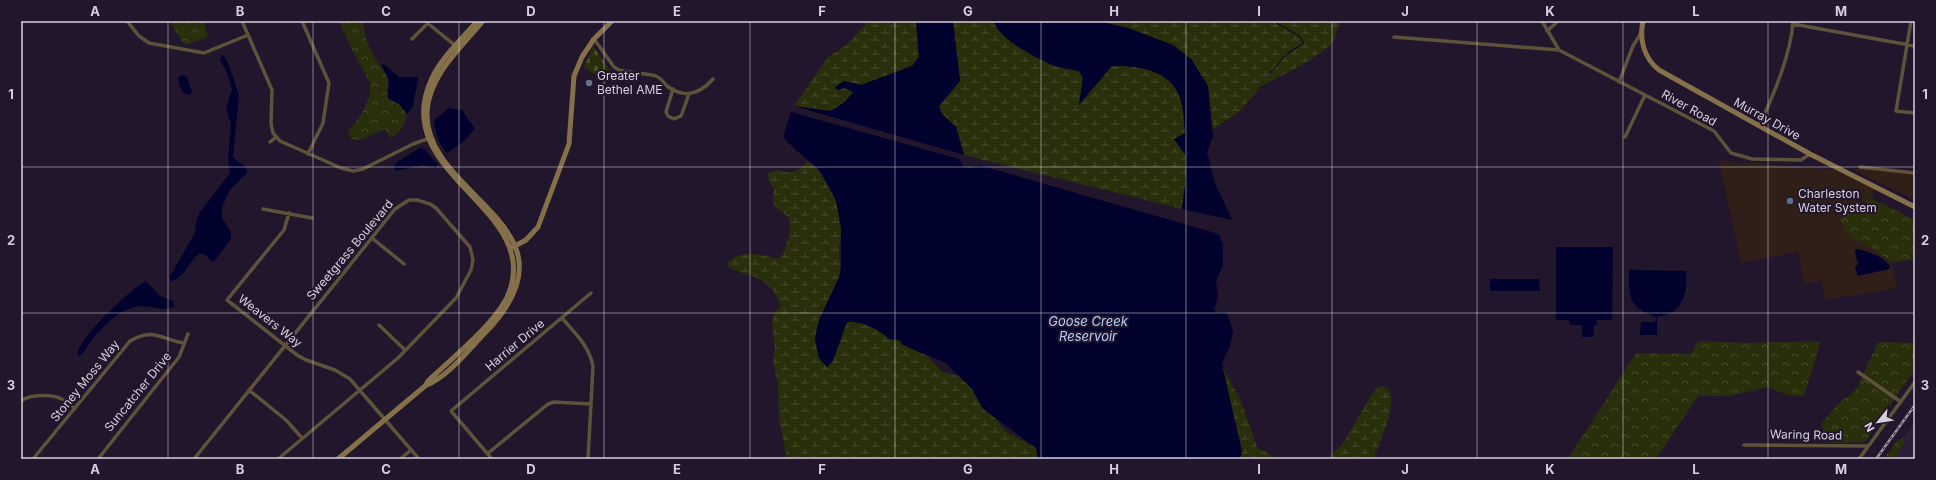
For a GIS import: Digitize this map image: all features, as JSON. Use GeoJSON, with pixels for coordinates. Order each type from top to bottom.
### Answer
{"type":"FeatureCollection","features":[{"type":"Feature","properties":{"kind":"street"},"geometry":{"type":"LineString","coordinates":[[127,21],[139,36],[149,43],[204,53],[248,35]]}},
{"type":"Feature","properties":{"kind":"street"},"geometry":{"type":"LineString","coordinates":[[242,21],[272,90],[271,123],[276,137],[284,144],[341,168],[358,170],[429,138]]}},
{"type":"Feature","properties":{"kind":"street"},"geometry":{"type":"LineString","coordinates":[[302,21],[329,83],[323,123],[308,154]]}},
{"type":"Feature","properties":{"kind":"street"},"geometry":{"type":"LineString","coordinates":[[458,48],[476,21]]}},
{"type":"Feature","properties":{"kind":"street"},"geometry":{"type":"LineString","coordinates":[[338,459],[425,386],[428,381],[467,345],[503,304],[512,284],[514,271],[513,247],[501,230],[444,166],[429,138],[424,104],[433,76],[483,21]]}},
{"type":"Feature","properties":{"kind":"street"},"geometry":{"type":"LineString","coordinates":[[513,247],[526,240],[538,227],[562,167],[569,144],[574,76],[582,57],[594,39],[612,21]]}},
{"type":"Feature","properties":{"kind":"street"},"geometry":{"type":"LineString","coordinates":[[1542,21],[1559,50]]}},
{"type":"Feature","properties":{"kind":"street"},"geometry":{"type":"LineString","coordinates":[[1547,31],[1558,21]]}},
{"type":"Feature","properties":{"kind":"street","name":"Murray Drive"},"geometry":{"type":"LineString","coordinates":[[1643,21],[1643,44],[1647,56],[1659,70],[1810,154],[1915,207]]}},
{"type":"Feature","properties":{"kind":"street"},"geometry":{"type":"LineString","coordinates":[[1911,21],[1896,111],[1915,113]]}},
{"type":"Feature","properties":{"kind":"street"},"geometry":{"type":"LineString","coordinates":[[412,39],[427,22],[458,48]]}},
{"type":"Feature","properties":{"kind":"street"},"geometry":{"type":"LineString","coordinates":[[1759,126],[1776,90],[1793,22],[1915,46]]}},
{"type":"Feature","properties":{"kind":"street"},"geometry":{"type":"LineString","coordinates":[[1619,82],[1633,46],[1642,32]]}},
{"type":"Feature","properties":{"kind":"street"},"geometry":{"type":"LineString","coordinates":[[1394,37],[1559,50]]}},
{"type":"Feature","properties":{"kind":"street"},"geometry":{"type":"LineString","coordinates":[[594,39],[614,67],[619,70],[657,76],[673,89],[690,94],[699,92],[713,79]]}},
{"type":"Feature","properties":{"kind":"street","name":"River Road"},"geometry":{"type":"LineString","coordinates":[[1559,50],[1714,131],[1731,153],[1752,159],[1801,160],[1810,154]]}},
{"type":"Feature","properties":{"kind":"street"},"geometry":{"type":"LineString","coordinates":[[673,89],[666,112],[668,116],[674,119],[680,116],[690,94]]}},
{"type":"Feature","properties":{"kind":"street"},"geometry":{"type":"LineString","coordinates":[[1625,137],[1645,95]]}},
{"type":"Feature","properties":{"kind":"street"},"geometry":{"type":"LineString","coordinates":[[270,142],[276,137]]}},
{"type":"Feature","properties":{"kind":"street"},"geometry":{"type":"LineString","coordinates":[[1860,167],[1915,172]]}},
{"type":"Feature","properties":{"kind":"street","name":"Sweetgrass Boulevard"},"geometry":{"type":"LineString","coordinates":[[194,459],[395,209],[409,200],[417,200],[430,204],[436,208],[467,242],[472,254],[471,270],[456,298],[405,350],[278,459]]}},
{"type":"Feature","properties":{"kind":"street"},"geometry":{"type":"LineString","coordinates":[[263,209],[312,218]]}},
{"type":"Feature","properties":{"kind":"street","name":"Weavers Way"},"geometry":{"type":"LineString","coordinates":[[289,213],[284,230],[227,300],[284,346],[306,360],[343,374],[360,390],[419,459]]}},
{"type":"Feature","properties":{"kind":"street"},"geometry":{"type":"LineString","coordinates":[[372,238],[404,264]]}},
{"type":"Feature","properties":{"kind":"street","name":"Harrier Drive"},"geometry":{"type":"LineString","coordinates":[[487,454],[451,412],[591,293]]}},
{"type":"Feature","properties":{"kind":"street"},"geometry":{"type":"LineString","coordinates":[[562,318],[585,345],[593,366],[588,459]]}},
{"type":"Feature","properties":{"kind":"street"},"geometry":{"type":"LineString","coordinates":[[378,325],[405,350]]}},
{"type":"Feature","properties":{"kind":"street","name":"Suncatcher Drive"},"geometry":{"type":"LineString","coordinates":[[98,459],[179,358],[188,334]]}},
{"type":"Feature","properties":{"kind":"street","name":"Stoney Moss Way"},"geometry":{"type":"LineString","coordinates":[[33,459],[130,341],[141,335],[157,335],[184,343]]}},
{"type":"Feature","properties":{"kind":"street"},"geometry":{"type":"LineString","coordinates":[[1858,372],[1901,402]]}},
{"type":"Feature","properties":{"kind":"street"},"geometry":{"type":"LineString","coordinates":[[1859,459],[1915,382]]}},
{"type":"Feature","properties":{"kind":"street"},"geometry":{"type":"LineString","coordinates":[[249,390],[286,420],[302,438]]}},
{"type":"Feature","properties":{"kind":"street"},"geometry":{"type":"LineString","coordinates":[[21,401],[33,396],[55,397],[64,399],[75,409]]}},
{"type":"Feature","properties":{"kind":"street"},"geometry":{"type":"LineString","coordinates":[[492,459],[487,454],[548,404],[554,402],[591,404]]}},
{"type":"Feature","properties":{"kind":"street","name":"Waring Road"},"geometry":{"type":"LineString","coordinates":[[1744,445],[1868,446]]}},
{"type":"Feature","properties":{"kind":"street"},"geometry":{"type":"LineString","coordinates":[[400,459],[411,450]]}},
{"type":"Feature","properties":{"kind":"shaded area"},"geometry":{"type":"Polygon","coordinates":[[[1719,161],[1840,170],[1877,188],[1863,209],[1845,214],[1849,237],[1864,243],[1892,264],[1897,288],[1825,300],[1821,281],[1804,284],[1798,252],[1741,263],[1719,161]]]}},
{"type":"Feature","properties":{"kind":"shaded area"},"geometry":{"type":"Polygon","coordinates":[[[1860,167],[1915,173],[1915,200],[1855,171],[1860,167]]]}},
{"type":"Feature","properties":{"kind":"shaded area"},"geometry":{"type":"Polygon","coordinates":[[[1915,421],[1915,459],[1894,459],[1904,444],[1904,437],[1915,421]]]}},
{"type":"Feature","properties":{"kind":"green space"},"geometry":{"type":"Polygon","coordinates":[[[169,21],[203,21],[208,37],[185,45],[169,21]]]}},
{"type":"Feature","properties":{"kind":"green space"},"geometry":{"type":"Polygon","coordinates":[[[339,21],[362,21],[367,42],[374,57],[388,78],[387,95],[389,100],[399,104],[407,114],[402,128],[391,138],[385,129],[359,140],[352,139],[348,134],[350,128],[360,117],[365,107],[370,94],[370,82],[352,50],[339,21]]]}},
{"type":"Feature","properties":{"kind":"green space"},"geometry":{"type":"Polygon","coordinates":[[[868,21],[916,21],[919,57],[912,66],[861,85],[850,82],[845,88],[853,92],[849,98],[830,111],[794,106],[828,57],[848,44],[868,21]]]}},
{"type":"Feature","properties":{"kind":"green space"},"geometry":{"type":"Polygon","coordinates":[[[953,21],[994,21],[994,24],[1053,66],[1079,70],[1083,78],[1079,104],[1112,66],[1145,69],[1156,72],[1165,77],[1173,84],[1178,93],[1183,112],[1185,133],[1175,139],[1185,154],[1186,176],[1182,209],[964,155],[956,127],[942,114],[939,106],[960,81],[953,21]]]}},
{"type":"Feature","properties":{"kind":"green space"},"geometry":{"type":"Polygon","coordinates":[[[1098,21],[1341,21],[1332,44],[1309,61],[1260,87],[1240,111],[1212,130],[1208,86],[1173,45],[1128,28],[1098,21]]]}},
{"type":"Feature","properties":{"kind":"green space"},"geometry":{"type":"Polygon","coordinates":[[[593,46],[615,77],[604,85],[599,78],[584,67],[593,46]]]}},
{"type":"Feature","properties":{"kind":"green space"},"geometry":{"type":"Polygon","coordinates":[[[807,161],[827,182],[832,191],[840,219],[840,275],[823,311],[816,333],[816,344],[819,355],[827,367],[847,322],[870,326],[890,339],[899,340],[903,345],[925,355],[943,372],[965,378],[1006,432],[1035,447],[1043,459],[787,459],[779,420],[778,383],[773,358],[775,348],[772,324],[774,312],[781,307],[777,297],[768,286],[755,277],[737,272],[728,266],[728,262],[740,255],[746,254],[759,254],[779,259],[784,251],[790,233],[789,218],[773,204],[774,189],[769,181],[768,173],[777,170],[781,172],[794,172],[801,168],[807,161]]]}},
{"type":"Feature","properties":{"kind":"green space"},"geometry":{"type":"Polygon","coordinates":[[[1870,198],[1915,220],[1915,259],[1892,263],[1864,243],[1849,237],[1840,220],[1845,214],[1863,209],[1870,198]]]}},
{"type":"Feature","properties":{"kind":"green space"},"geometry":{"type":"Polygon","coordinates":[[[1701,341],[1746,343],[1821,341],[1804,396],[1788,395],[1767,387],[1730,396],[1698,396],[1656,459],[1568,459],[1636,353],[1691,354],[1696,344],[1701,341]]]}},
{"type":"Feature","properties":{"kind":"green space"},"geometry":{"type":"Polygon","coordinates":[[[1878,342],[1915,343],[1915,369],[1865,442],[1831,443],[1825,435],[1821,424],[1838,404],[1856,390],[1878,342]]]}},
{"type":"Feature","properties":{"kind":"green space"},"geometry":{"type":"Polygon","coordinates":[[[1221,364],[1240,399],[1257,447],[1277,459],[1240,459],[1242,451],[1221,364]]]}},
{"type":"Feature","properties":{"kind":"green space"},"geometry":{"type":"Polygon","coordinates":[[[1382,386],[1388,389],[1391,395],[1390,413],[1373,459],[1326,459],[1342,445],[1372,394],[1378,387],[1382,386]]]}},
{"type":"Feature","properties":{"kind":"green space"},"geometry":{"type":"Polygon","coordinates":[[[1904,437],[1904,444],[1894,459],[1884,459],[1897,441],[1904,437]]]}},
{"type":"Feature","properties":{"kind":"water"},"geometry":{"type":"Polygon","coordinates":[[[916,21],[953,21],[960,81],[939,106],[942,114],[956,127],[964,155],[794,106],[830,111],[843,103],[853,92],[845,88],[837,90],[835,87],[844,81],[861,85],[912,66],[919,57],[916,21]]]}},
{"type":"Feature","properties":{"kind":"water"},"geometry":{"type":"Polygon","coordinates":[[[994,21],[1098,21],[1128,28],[1173,45],[1192,60],[1208,86],[1213,136],[1207,152],[1215,183],[1232,220],[1182,209],[1186,176],[1185,154],[1174,139],[1185,133],[1183,112],[1182,105],[1173,84],[1165,77],[1156,72],[1145,69],[1112,66],[1079,105],[1083,78],[1079,71],[1052,65],[1018,47],[1002,34],[994,21]]]}},
{"type":"Feature","properties":{"kind":"water"},"geometry":{"type":"Polygon","coordinates":[[[221,55],[224,56],[229,66],[239,95],[233,156],[246,167],[247,173],[230,190],[222,207],[222,218],[231,232],[231,239],[213,262],[207,256],[199,254],[181,276],[171,281],[169,278],[195,233],[196,221],[200,212],[230,173],[228,159],[231,124],[226,109],[232,89],[226,70],[220,60],[221,55]]]}},
{"type":"Feature","properties":{"kind":"water"},"geometry":{"type":"Polygon","coordinates":[[[381,64],[385,65],[399,77],[418,78],[413,106],[407,114],[399,104],[388,98],[389,80],[381,64]]]}},
{"type":"Feature","properties":{"kind":"water"},"geometry":{"type":"Polygon","coordinates":[[[182,75],[187,77],[192,92],[189,95],[184,93],[180,86],[178,78],[182,75]]]}},
{"type":"Feature","properties":{"kind":"water"},"geometry":{"type":"Polygon","coordinates":[[[449,108],[462,110],[475,129],[464,141],[447,153],[441,146],[435,129],[434,120],[449,108]]]}},
{"type":"Feature","properties":{"kind":"water","name":"Goose Creek Reservoir"},"geometry":{"type":"Polygon","coordinates":[[[791,112],[959,159],[964,167],[969,168],[979,165],[1219,234],[1223,245],[1223,265],[1216,281],[1218,296],[1214,311],[1227,313],[1233,331],[1230,345],[1222,364],[1242,451],[1240,459],[1038,459],[1036,448],[983,409],[972,389],[946,363],[903,345],[899,340],[889,339],[875,329],[863,324],[847,322],[833,361],[827,367],[819,358],[815,339],[819,320],[839,277],[841,268],[841,228],[836,200],[818,168],[783,137],[791,112]]]}},
{"type":"Feature","properties":{"kind":"water"},"geometry":{"type":"Polygon","coordinates":[[[420,148],[425,149],[438,164],[436,168],[423,165],[396,171],[394,167],[397,162],[420,148]]]}},
{"type":"Feature","properties":{"kind":"water"},"geometry":{"type":"Polygon","coordinates":[[[1556,247],[1613,247],[1612,320],[1597,320],[1597,325],[1594,325],[1593,337],[1582,337],[1582,325],[1570,325],[1569,320],[1556,320],[1556,247]]]}},
{"type":"Feature","properties":{"kind":"water"},"geometry":{"type":"Polygon","coordinates":[[[1856,249],[1879,257],[1890,266],[1889,269],[1858,276],[1855,268],[1858,263],[1855,253],[1856,249]]]}},
{"type":"Feature","properties":{"kind":"water"},"geometry":{"type":"Polygon","coordinates":[[[1629,270],[1686,271],[1686,287],[1682,301],[1673,312],[1657,317],[1657,335],[1640,335],[1641,322],[1655,322],[1656,317],[1640,309],[1632,300],[1629,287],[1629,270]]]}},
{"type":"Feature","properties":{"kind":"water"},"geometry":{"type":"Polygon","coordinates":[[[1490,279],[1539,279],[1540,291],[1490,291],[1490,279]]]}},
{"type":"Feature","properties":{"kind":"water"},"geometry":{"type":"Polygon","coordinates":[[[146,281],[160,296],[173,301],[174,306],[167,309],[162,309],[139,306],[122,312],[100,331],[80,356],[78,355],[79,348],[85,339],[106,315],[146,281]]]}},
{"type":"Feature","properties":{"kind":"waterway"},"geometry":{"type":"LineString","coordinates":[[1270,73],[1287,54],[1304,43],[1299,36],[1273,21]]}},
{"type":"Feature","properties":{"kind":"railway"},"geometry":{"type":"LineString","coordinates":[[1876,459],[1915,405]]}},
{"type":"Feature","properties":{"kind":"place","name":"Greater Bethel AME"},"geometry":{"type":"Point","coordinates":[589,83]}},
{"type":"Feature","properties":{"kind":"place","name":"Charleston Water System"},"geometry":{"type":"Point","coordinates":[1790,201]}}]}
